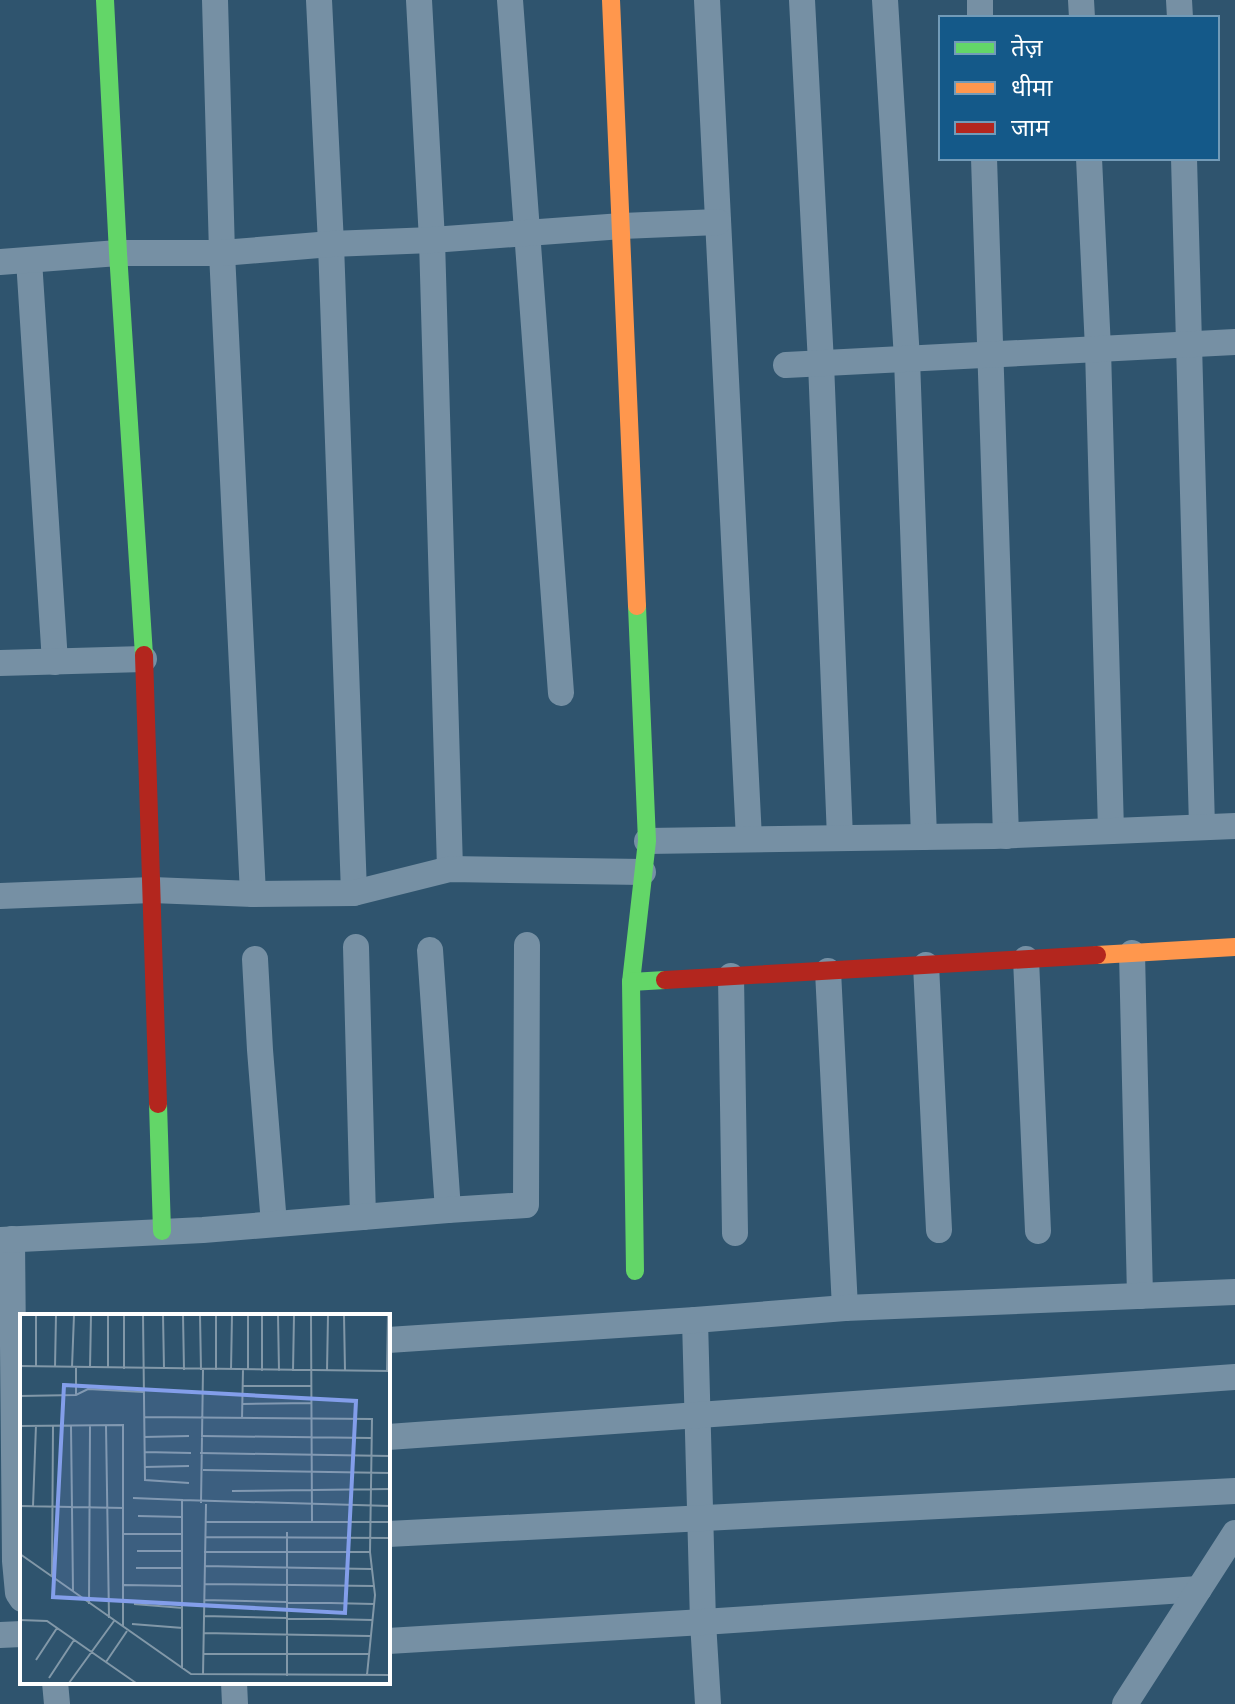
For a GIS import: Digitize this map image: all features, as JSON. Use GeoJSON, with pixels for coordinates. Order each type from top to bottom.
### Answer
{"type":"FeatureCollection","features":[{"type":"Feature","properties":{"kind":"street"},"geometry":{"type":"LineString","coordinates":[[105,0],[144,659],[162,1231]]}},
{"type":"Feature","properties":{"kind":"street"},"geometry":{"type":"LineString","coordinates":[[215,0],[222,253],[253,894]]}},
{"type":"Feature","properties":{"kind":"street"},"geometry":{"type":"LineString","coordinates":[[319,0],[331,244],[354,893]]}},
{"type":"Feature","properties":{"kind":"street"},"geometry":{"type":"LineString","coordinates":[[419,0],[432,240],[450,869]]}},
{"type":"Feature","properties":{"kind":"street"},"geometry":{"type":"LineString","coordinates":[[510,0],[561,693]]}},
{"type":"Feature","properties":{"kind":"street"},"geometry":{"type":"LineString","coordinates":[[611,0],[647,841],[631,982],[635,1271]]}},
{"type":"Feature","properties":{"kind":"street"},"geometry":{"type":"LineString","coordinates":[[707,0],[749,839]]}},
{"type":"Feature","properties":{"kind":"street"},"geometry":{"type":"LineString","coordinates":[[802,0],[821,363],[840,838]]}},
{"type":"Feature","properties":{"kind":"street"},"geometry":{"type":"LineString","coordinates":[[885,0],[907,359],[924,837]]}},
{"type":"Feature","properties":{"kind":"street"},"geometry":{"type":"LineString","coordinates":[[984,160],[1006,836]]}},
{"type":"Feature","properties":{"kind":"street"},"geometry":{"type":"LineString","coordinates":[[1089,160],[1098,349],[1111,831]]}},
{"type":"Feature","properties":{"kind":"street"},"geometry":{"type":"LineString","coordinates":[[1184,160],[1202,827]]}},
{"type":"Feature","properties":{"kind":"street"},"geometry":{"type":"LineString","coordinates":[[0,262],[118,253],[222,253],[718,222]]}},
{"type":"Feature","properties":{"kind":"street"},"geometry":{"type":"LineString","coordinates":[[29,260],[55,662]]}},
{"type":"Feature","properties":{"kind":"street"},"geometry":{"type":"LineString","coordinates":[[786,365],[1235,342]]}},
{"type":"Feature","properties":{"kind":"street"},"geometry":{"type":"LineString","coordinates":[[0,663],[144,659]]}},
{"type":"Feature","properties":{"kind":"street"},"geometry":{"type":"LineString","coordinates":[[647,841],[1006,836],[1235,826]]}},
{"type":"Feature","properties":{"kind":"street"},"geometry":{"type":"LineString","coordinates":[[0,896],[152,890],[253,894],[354,893],[450,869],[643,872]]}},
{"type":"Feature","properties":{"kind":"street"},"geometry":{"type":"LineString","coordinates":[[20,1596],[15,1561],[6,1239],[274,1224],[526,1205],[527,945]]}},
{"type":"Feature","properties":{"kind":"street"},"geometry":{"type":"LineString","coordinates":[[356,947],[363,1217]]}},
{"type":"Feature","properties":{"kind":"street"},"geometry":{"type":"LineString","coordinates":[[631,982],[1235,947]]}},
{"type":"Feature","properties":{"kind":"street"},"geometry":{"type":"LineString","coordinates":[[430,950],[448,1210]]}},
{"type":"Feature","properties":{"kind":"street"},"geometry":{"type":"LineString","coordinates":[[1132,953],[1140,1296]]}},
{"type":"Feature","properties":{"kind":"street"},"geometry":{"type":"LineString","coordinates":[[255,959],[274,1224]]}},
{"type":"Feature","properties":{"kind":"street"},"geometry":{"type":"LineString","coordinates":[[1026,959],[1038,1231]]}},
{"type":"Feature","properties":{"kind":"street"},"geometry":{"type":"LineString","coordinates":[[926,965],[939,1230]]}},
{"type":"Feature","properties":{"kind":"street"},"geometry":{"type":"LineString","coordinates":[[828,971],[845,1308]]}},
{"type":"Feature","properties":{"kind":"street"},"geometry":{"type":"LineString","coordinates":[[731,976],[735,1233]]}},
{"type":"Feature","properties":{"kind":"street"},"geometry":{"type":"LineString","coordinates":[[390,1340],[845,1308],[1235,1292]]}},
{"type":"Feature","properties":{"kind":"street"},"geometry":{"type":"LineString","coordinates":[[695,1320],[708,1704]]}},
{"type":"Feature","properties":{"kind":"street"},"geometry":{"type":"LineString","coordinates":[[390,1437],[1235,1377]]}},
{"type":"Feature","properties":{"kind":"street"},"geometry":{"type":"LineString","coordinates":[[390,1534],[1235,1491]]}},
{"type":"Feature","properties":{"kind":"street"},"geometry":{"type":"LineString","coordinates":[[1125,1704],[1235,1533]]}},
{"type":"Feature","properties":{"kind":"street"},"geometry":{"type":"LineString","coordinates":[[390,1641],[1199,1589]]}},
{"type":"Feature","properties":{"kind":"street"},"geometry":{"type":"LineString","coordinates":[[0,1635],[20,1634]]}},
{"type":"Feature","properties":{"kind":"street"},"geometry":{"type":"LineString","coordinates":[[55,1684],[57,1704]]}},
{"type":"Feature","properties":{"kind":"street"},"geometry":{"type":"LineString","coordinates":[[234,1684],[235,1704]]}},
{"type":"Feature","properties":{"kind":"traffic: fast"},"geometry":{"type":"LineString","coordinates":[[105,0],[144,655]]}},
{"type":"Feature","properties":{"kind":"traffic: fast"},"geometry":{"type":"LineString","coordinates":[[631,982],[647,841],[637,606]]}},
{"type":"Feature","properties":{"kind":"traffic: fast"},"geometry":{"type":"LineString","coordinates":[[635,1271],[631,982],[665,980]]}},
{"type":"Feature","properties":{"kind":"traffic: fast"},"geometry":{"type":"LineString","coordinates":[[158,1104],[162,1231]]}},
{"type":"Feature","properties":{"kind":"traffic: slow"},"geometry":{"type":"LineString","coordinates":[[611,0],[637,606]]}},
{"type":"Feature","properties":{"kind":"traffic: slow"},"geometry":{"type":"LineString","coordinates":[[1097,955],[1235,947]]}},
{"type":"Feature","properties":{"kind":"traffic: jam"},"geometry":{"type":"LineString","coordinates":[[144,655],[158,1104]]}},
{"type":"Feature","properties":{"kind":"traffic: jam"},"geometry":{"type":"LineString","coordinates":[[665,980],[1097,955]]}}]}
